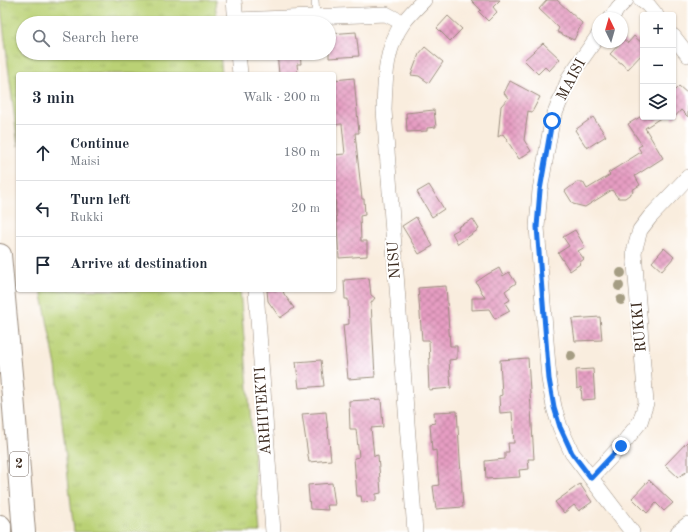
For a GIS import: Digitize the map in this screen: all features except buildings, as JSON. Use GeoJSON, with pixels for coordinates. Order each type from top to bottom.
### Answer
{"type":"FeatureCollection","features":[{"type":"Feature","properties":{"kind":"highway","name":"2"},"geometry":{"type":"LineString","coordinates":[[0,255],[24,532]]}},
{"type":"Feature","properties":{"kind":"highway"},"geometry":{"type":"LineString","coordinates":[[0,526],[0,532]]}},
{"type":"Feature","properties":{"kind":"street"},"geometry":{"type":"LineString","coordinates":[[234,0],[235,16]]}},
{"type":"Feature","properties":{"kind":"street","name":"NISU"},"geometry":{"type":"LineString","coordinates":[[415,532],[384,110],[386,71],[390,47],[403,23],[424,0]]}},
{"type":"Feature","properties":{"kind":"street"},"geometry":{"type":"LineString","coordinates":[[615,12],[626,0]]}},
{"type":"Feature","properties":{"kind":"street"},"geometry":{"type":"LineString","coordinates":[[641,0],[648,5],[654,12]]}},
{"type":"Feature","properties":{"kind":"street"},"geometry":{"type":"LineString","coordinates":[[336,16],[386,14],[403,23]]}},
{"type":"Feature","properties":{"kind":"street"},"geometry":{"type":"LineString","coordinates":[[676,40],[688,55]]}},
{"type":"Feature","properties":{"kind":"street","name":"MAISI"},"geometry":{"type":"LineString","coordinates":[[592,45],[570,76],[552,121],[540,190],[537,227],[549,379],[554,407],[560,427],[572,453],[632,532]]}},
{"type":"Feature","properties":{"kind":"street"},"geometry":{"type":"LineString","coordinates":[[239,60],[240,72]]}},
{"type":"Feature","properties":{"kind":"street","name":"RUKKI"},"geometry":{"type":"LineString","coordinates":[[591,478],[621,446],[640,422],[646,403],[634,252],[640,230],[650,217],[688,177]]}},
{"type":"Feature","properties":{"kind":"street","name":"ARHITEKTI"},"geometry":{"type":"LineString","coordinates":[[256,292],[273,532]]}},
{"type":"Feature","properties":{"kind":"street"},"geometry":{"type":"LineString","coordinates":[[678,532],[688,524]]}},
{"type":"Feature","properties":{"kind":"lane"},"geometry":{"type":"LineString","coordinates":[[315,0],[316,16]]}},
{"type":"Feature","properties":{"kind":"green space"},"geometry":{"type":"Polygon","coordinates":[[[0,0],[215,0],[216,16],[16,16],[16,60],[221,60],[222,72],[16,72],[16,130],[0,0]]]}},
{"type":"Feature","properties":{"kind":"green space"},"geometry":{"type":"Polygon","coordinates":[[[41,292],[240,292],[260,532],[74,532],[56,366],[41,292]]]}},
{"type":"Feature","properties":{"kind":"route"},"geometry":{"type":"LineString","coordinates":[[552,121],[540,190],[537,227],[549,379],[554,407],[560,427],[572,453],[591,478],[621,446]]}}]}
